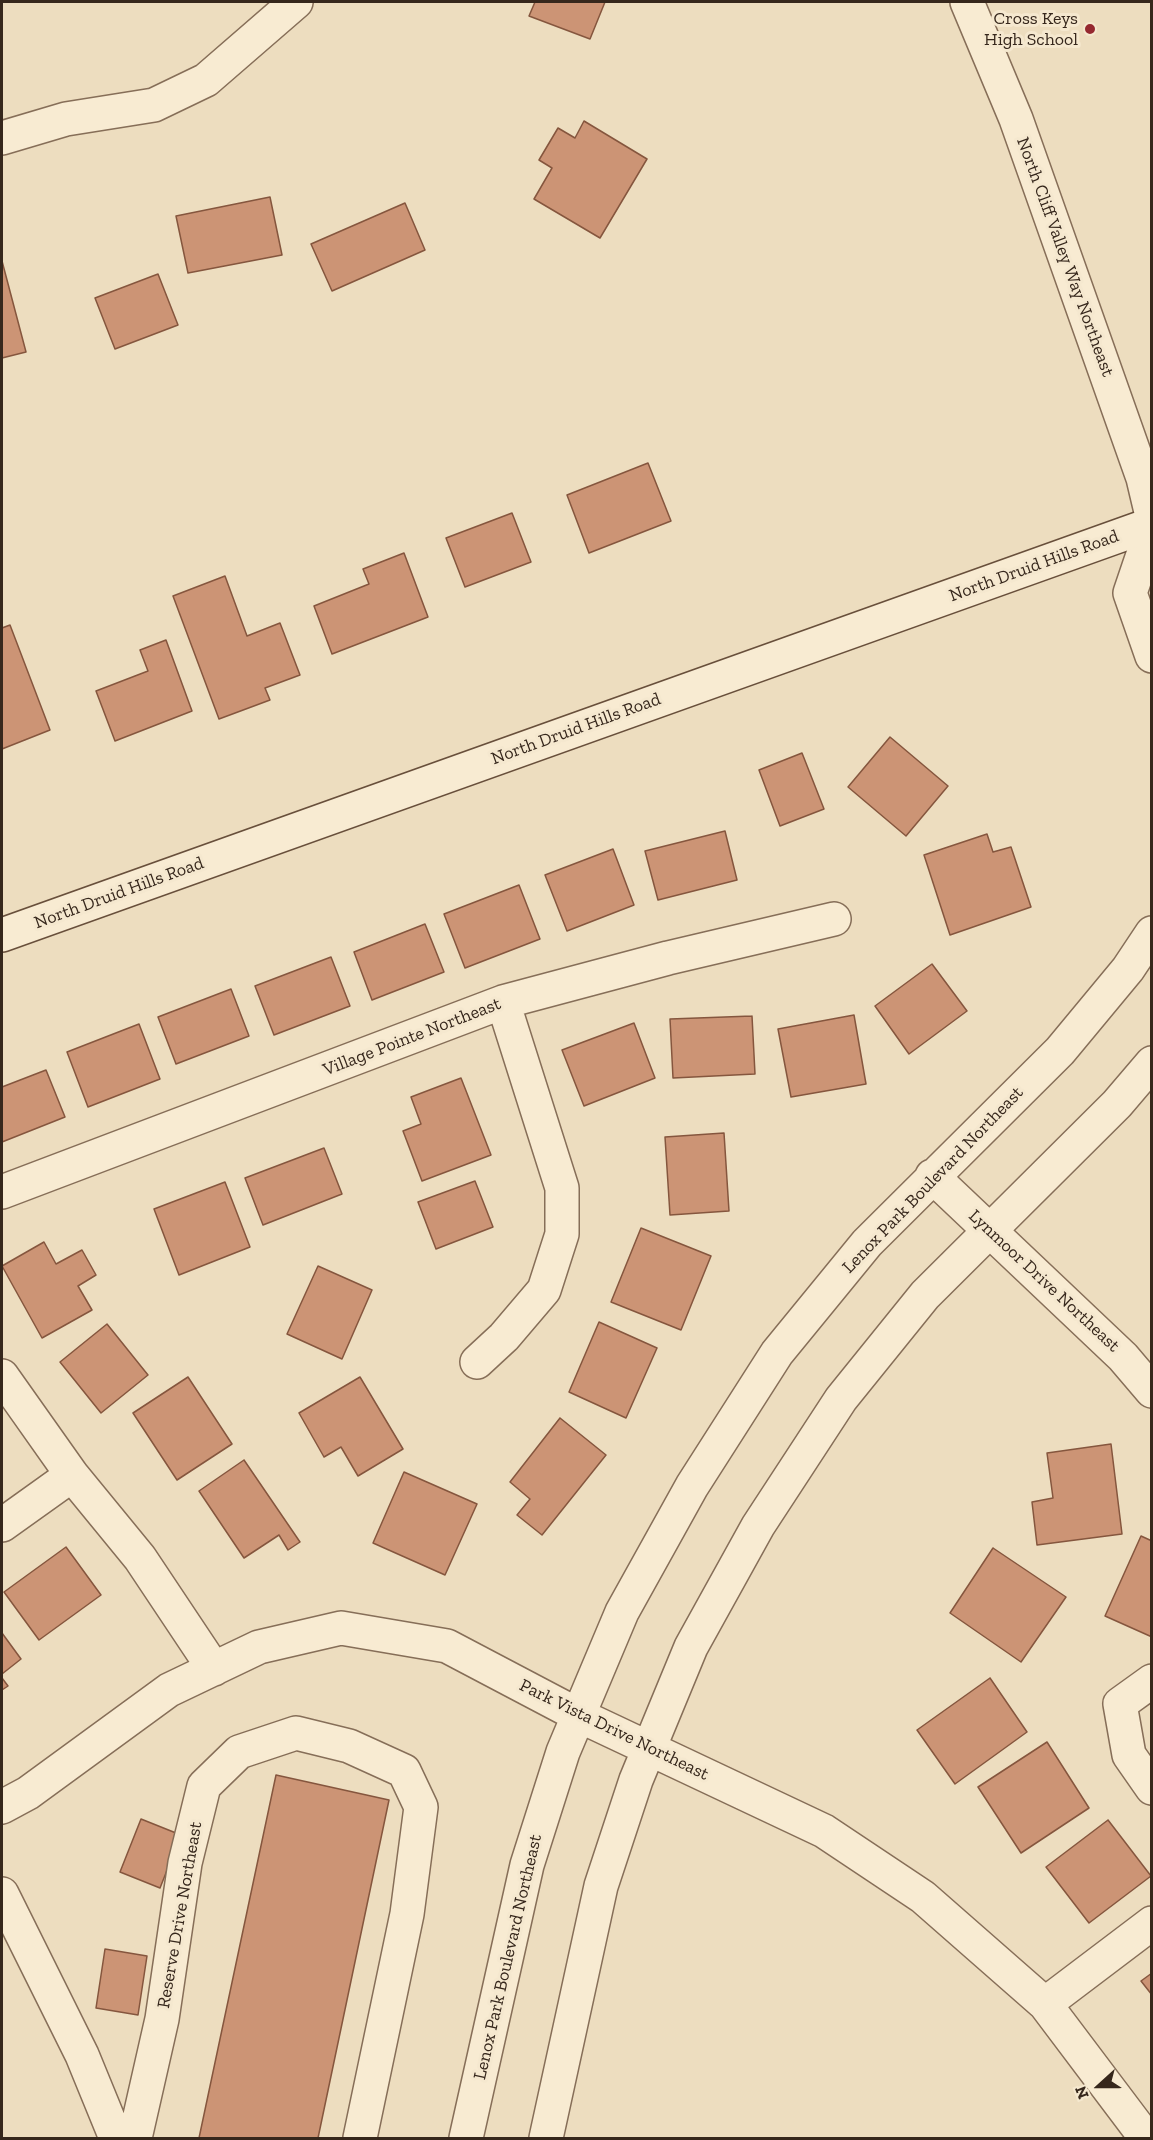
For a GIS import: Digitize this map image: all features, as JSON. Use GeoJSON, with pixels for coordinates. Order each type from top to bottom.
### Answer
{"type":"FeatureCollection","features":[{"type":"Feature","properties":{"kind":"street"},"geometry":{"type":"LineString","coordinates":[[2,138],[66,119],[154,105],[165,100],[206,80],[296,2]]}},
{"type":"Feature","properties":{"kind":"street","name":"North Cliff Valley Way Northeast"},"geometry":{"type":"LineString","coordinates":[[967,2],[1016,119],[1143,478],[1152,516]]}},
{"type":"Feature","properties":{"kind":"street"},"geometry":{"type":"LineString","coordinates":[[1152,526],[1130,592],[1152,656]]}},
{"type":"Feature","properties":{"kind":"street","name":"North Druid Hills Road"},"geometry":{"type":"LineString","coordinates":[[2,935],[1152,526]]}},
{"type":"Feature","properties":{"kind":"street","name":"Village Pointe Northeast"},"geometry":{"type":"LineString","coordinates":[[2,1192],[503,1002],[668,957],[834,919]]}},
{"type":"Feature","properties":{"kind":"street","name":"Lenox Park Boulevard Northeast"},"geometry":{"type":"LineString","coordinates":[[466,2139],[527,1865],[563,1752],[622,1612],[692,1486],[777,1353],[867,1243],[1060,1051],[1128,969],[1152,933]]}},
{"type":"Feature","properties":{"kind":"street"},"geometry":{"type":"LineString","coordinates":[[477,1362],[504,1337],[544,1290],[562,1234],[561,1188],[503,1002]]}},
{"type":"Feature","properties":{"kind":"street"},"geometry":{"type":"LineString","coordinates":[[546,2139],[601,1886],[636,1780],[692,1647],[758,1526],[834,1409],[925,1295],[988,1229],[1117,1104],[1152,1063]]}},
{"type":"Feature","properties":{"kind":"street","name":"Lynmoor Drive Northeast"},"geometry":{"type":"LineString","coordinates":[[932,1176],[1123,1357],[1152,1390]]}},
{"type":"Feature","properties":{"kind":"street"},"geometry":{"type":"LineString","coordinates":[[2,1376],[72,1475],[140,1558],[214,1669]]}},
{"type":"Feature","properties":{"kind":"street"},"geometry":{"type":"LineString","coordinates":[[2,1525],[72,1475]]}},
{"type":"Feature","properties":{"kind":"street","name":"Park Vista Drive Northeast"},"geometry":{"type":"LineString","coordinates":[[2,1807],[28,1793],[170,1689],[259,1647],[341,1629],[447,1646],[578,1715],[824,1831],[923,1897],[1045,2004],[1146,2139]]}},
{"type":"Feature","properties":{"kind":"street"},"geometry":{"type":"LineString","coordinates":[[1152,1681],[1120,1704],[1129,1755],[1152,1788]]}},
{"type":"Feature","properties":{"kind":"street","name":"Reserve Drive Northeast"},"geometry":{"type":"LineString","coordinates":[[135,2139],[162,2019],[185,1863],[204,1786],[239,1752],[296,1734],[349,1746],[404,1772],[421,1807],[408,1914],[360,2139]]}},
{"type":"Feature","properties":{"kind":"street"},"geometry":{"type":"LineString","coordinates":[[2,1894],[82,2055],[116,2139]]}},
{"type":"Feature","properties":{"kind":"street"},"geometry":{"type":"LineString","coordinates":[[1045,2004],[1152,1923]]}},
{"type":"Feature","properties":{"kind":"building"},"geometry":{"type":"Polygon","coordinates":[[[535,2],[605,2],[590,39],[529,16],[535,2]]]}},
{"type":"Feature","properties":{"kind":"building"},"geometry":{"type":"Polygon","coordinates":[[[584,121],[647,159],[600,238],[534,199],[552,168],[539,160],[558,128],[575,138],[584,121]]]}},
{"type":"Feature","properties":{"kind":"building"},"geometry":{"type":"Polygon","coordinates":[[[270,197],[282,255],[188,273],[176,216],[270,197]]]}},
{"type":"Feature","properties":{"kind":"building"},"geometry":{"type":"Polygon","coordinates":[[[405,203],[425,250],[332,291],[311,244],[405,203]]]}},
{"type":"Feature","properties":{"kind":"building"},"geometry":{"type":"Polygon","coordinates":[[[2,261],[26,352],[2,358],[2,261]]]}},
{"type":"Feature","properties":{"kind":"building"},"geometry":{"type":"Polygon","coordinates":[[[158,274],[178,325],[115,349],[95,298],[158,274]]]}},
{"type":"Feature","properties":{"kind":"building"},"geometry":{"type":"Polygon","coordinates":[[[648,463],[671,521],[589,553],[567,495],[648,463]]]}},
{"type":"Feature","properties":{"kind":"building"},"geometry":{"type":"Polygon","coordinates":[[[512,513],[531,562],[465,587],[446,538],[512,513]]]}},
{"type":"Feature","properties":{"kind":"building"},"geometry":{"type":"Polygon","coordinates":[[[404,553],[428,617],[332,654],[314,606],[369,584],[363,569],[404,553]]]}},
{"type":"Feature","properties":{"kind":"building"},"geometry":{"type":"Polygon","coordinates":[[[225,576],[247,636],[280,623],[300,675],[265,688],[270,700],[219,719],[173,596],[225,576]]]}},
{"type":"Feature","properties":{"kind":"building"},"geometry":{"type":"Polygon","coordinates":[[[10,625],[50,730],[2,749],[2,628],[10,625]]]}},
{"type":"Feature","properties":{"kind":"building"},"geometry":{"type":"Polygon","coordinates":[[[166,640],[192,711],[115,741],[96,691],[148,671],[140,650],[166,640]]]}},
{"type":"Feature","properties":{"kind":"building"},"geometry":{"type":"Polygon","coordinates":[[[890,737],[948,786],[906,836],[848,787],[890,737]]]}},
{"type":"Feature","properties":{"kind":"building"},"geometry":{"type":"Polygon","coordinates":[[[802,753],[824,809],[780,826],[759,770],[802,753]]]}},
{"type":"Feature","properties":{"kind":"building"},"geometry":{"type":"Polygon","coordinates":[[[725,831],[737,880],[658,900],[645,851],[725,831]]]}},
{"type":"Feature","properties":{"kind":"building"},"geometry":{"type":"Polygon","coordinates":[[[987,834],[993,852],[1011,847],[1031,907],[950,935],[924,855],[987,834]]]}},
{"type":"Feature","properties":{"kind":"building"},"geometry":{"type":"Polygon","coordinates":[[[613,849],[634,905],[567,931],[545,875],[613,849]]]}},
{"type":"Feature","properties":{"kind":"building"},"geometry":{"type":"Polygon","coordinates":[[[519,885],[540,939],[465,968],[444,914],[519,885]]]}},
{"type":"Feature","properties":{"kind":"building"},"geometry":{"type":"Polygon","coordinates":[[[425,924],[444,972],[372,1000],[354,952],[425,924]]]}},
{"type":"Feature","properties":{"kind":"building"},"geometry":{"type":"Polygon","coordinates":[[[331,957],[350,1006],[274,1035],[255,986],[331,957]]]}},
{"type":"Feature","properties":{"kind":"building"},"geometry":{"type":"Polygon","coordinates":[[[932,964],[967,1011],[909,1054],[875,1006],[932,964]]]}},
{"type":"Feature","properties":{"kind":"building"},"geometry":{"type":"Polygon","coordinates":[[[231,989],[249,1036],[176,1064],[158,1017],[231,989]]]}},
{"type":"Feature","properties":{"kind":"building"},"geometry":{"type":"Polygon","coordinates":[[[854,1015],[866,1084],[791,1097],[778,1029],[854,1015]]]}},
{"type":"Feature","properties":{"kind":"building"},"geometry":{"type":"Polygon","coordinates":[[[752,1016],[755,1074],[673,1078],[670,1019],[752,1016]]]}},
{"type":"Feature","properties":{"kind":"building"},"geometry":{"type":"Polygon","coordinates":[[[634,1023],[655,1078],[584,1106],[562,1050],[634,1023]]]}},
{"type":"Feature","properties":{"kind":"building"},"geometry":{"type":"Polygon","coordinates":[[[139,1024],[160,1079],[88,1107],[67,1052],[139,1024]]]}},
{"type":"Feature","properties":{"kind":"building"},"geometry":{"type":"Polygon","coordinates":[[[46,1070],[65,1117],[2,1142],[2,1087],[46,1070]]]}},
{"type":"Feature","properties":{"kind":"building"},"geometry":{"type":"Polygon","coordinates":[[[461,1078],[491,1155],[422,1181],[403,1131],[421,1124],[411,1097],[461,1078]]]}},
{"type":"Feature","properties":{"kind":"building"},"geometry":{"type":"Polygon","coordinates":[[[724,1133],[729,1211],[670,1215],[665,1137],[724,1133]]]}},
{"type":"Feature","properties":{"kind":"building"},"geometry":{"type":"Polygon","coordinates":[[[324,1148],[342,1194],[263,1225],[245,1178],[324,1148]]]}},
{"type":"Feature","properties":{"kind":"building"},"geometry":{"type":"Polygon","coordinates":[[[475,1181],[493,1227],[436,1249],[418,1202],[475,1181]]]}},
{"type":"Feature","properties":{"kind":"building"},"geometry":{"type":"Polygon","coordinates":[[[225,1182],[250,1247],[179,1275],[154,1209],[225,1182]]]}},
{"type":"Feature","properties":{"kind":"building"},"geometry":{"type":"Polygon","coordinates":[[[641,1228],[711,1256],[681,1330],[611,1302],[641,1228]]]}},
{"type":"Feature","properties":{"kind":"building"},"geometry":{"type":"Polygon","coordinates":[[[44,1242],[56,1264],[82,1250],[96,1275],[78,1286],[92,1310],[42,1338],[2,1266],[44,1242]]]}},
{"type":"Feature","properties":{"kind":"building"},"geometry":{"type":"Polygon","coordinates":[[[318,1266],[372,1290],[342,1359],[287,1334],[318,1266]]]}},
{"type":"Feature","properties":{"kind":"building"},"geometry":{"type":"Polygon","coordinates":[[[599,1322],[657,1348],[626,1418],[569,1392],[599,1322]]]}},
{"type":"Feature","properties":{"kind":"building"},"geometry":{"type":"Polygon","coordinates":[[[107,1324],[148,1375],[101,1413],[60,1362],[107,1324]]]}},
{"type":"Feature","properties":{"kind":"building"},"geometry":{"type":"Polygon","coordinates":[[[188,1377],[232,1444],[177,1480],[133,1413],[188,1377]]]}},
{"type":"Feature","properties":{"kind":"building"},"geometry":{"type":"Polygon","coordinates":[[[360,1377],[403,1449],[358,1476],[341,1447],[324,1457],[299,1413],[360,1377]]]}},
{"type":"Feature","properties":{"kind":"building"},"geometry":{"type":"Polygon","coordinates":[[[560,1418],[606,1455],[542,1535],[517,1515],[530,1499],[510,1482],[560,1418]]]}},
{"type":"Feature","properties":{"kind":"building"},"geometry":{"type":"Polygon","coordinates":[[[1111,1444],[1122,1534],[1037,1545],[1032,1502],[1053,1498],[1047,1453],[1111,1444]]]}},
{"type":"Feature","properties":{"kind":"building"},"geometry":{"type":"Polygon","coordinates":[[[244,1460],[300,1542],[288,1550],[279,1535],[244,1558],[199,1491],[244,1460]]]}},
{"type":"Feature","properties":{"kind":"building"},"geometry":{"type":"Polygon","coordinates":[[[404,1472],[477,1504],[445,1575],[373,1543],[404,1472]]]}},
{"type":"Feature","properties":{"kind":"building"},"geometry":{"type":"Polygon","coordinates":[[[1141,1536],[1152,1541],[1152,1637],[1105,1616],[1141,1536]]]}},
{"type":"Feature","properties":{"kind":"building"},"geometry":{"type":"Polygon","coordinates":[[[66,1547],[101,1595],[39,1640],[4,1592],[66,1547]]]}},
{"type":"Feature","properties":{"kind":"building"},"geometry":{"type":"Polygon","coordinates":[[[993,1548],[1066,1597],[1021,1662],[950,1613],[993,1548]]]}},
{"type":"Feature","properties":{"kind":"building"},"geometry":{"type":"Polygon","coordinates":[[[2,1633],[21,1659],[2,1674],[2,1633]]]}},
{"type":"Feature","properties":{"kind":"building"},"geometry":{"type":"Polygon","coordinates":[[[2,1678],[8,1686],[2,1690],[2,1678]]]}},
{"type":"Feature","properties":{"kind":"building"},"geometry":{"type":"Polygon","coordinates":[[[990,1678],[1027,1732],[955,1784],[917,1730],[990,1678]]]}},
{"type":"Feature","properties":{"kind":"building"},"geometry":{"type":"Polygon","coordinates":[[[1047,1742],[1089,1808],[1021,1853],[978,1787],[1047,1742]]]}},
{"type":"Feature","properties":{"kind":"building"},"geometry":{"type":"Polygon","coordinates":[[[276,1775],[389,1800],[318,2138],[199,2138],[276,1775]]]}},
{"type":"Feature","properties":{"kind":"building"},"geometry":{"type":"Polygon","coordinates":[[[141,1819],[181,1835],[160,1888],[120,1872],[141,1819]]]}},
{"type":"Feature","properties":{"kind":"building"},"geometry":{"type":"Polygon","coordinates":[[[1108,1820],[1151,1876],[1089,1923],[1046,1867],[1108,1820]]]}},
{"type":"Feature","properties":{"kind":"building"},"geometry":{"type":"Polygon","coordinates":[[[105,1949],[147,1956],[138,2015],[96,2008],[105,1949]]]}},
{"type":"Feature","properties":{"kind":"building"},"geometry":{"type":"Polygon","coordinates":[[[1152,1973],[1152,1995],[1141,1981],[1152,1973]]]}},
{"type":"Feature","properties":{"kind":"place","name":"Cross Keys High School"},"geometry":{"type":"Point","coordinates":[1090,29]}}]}
